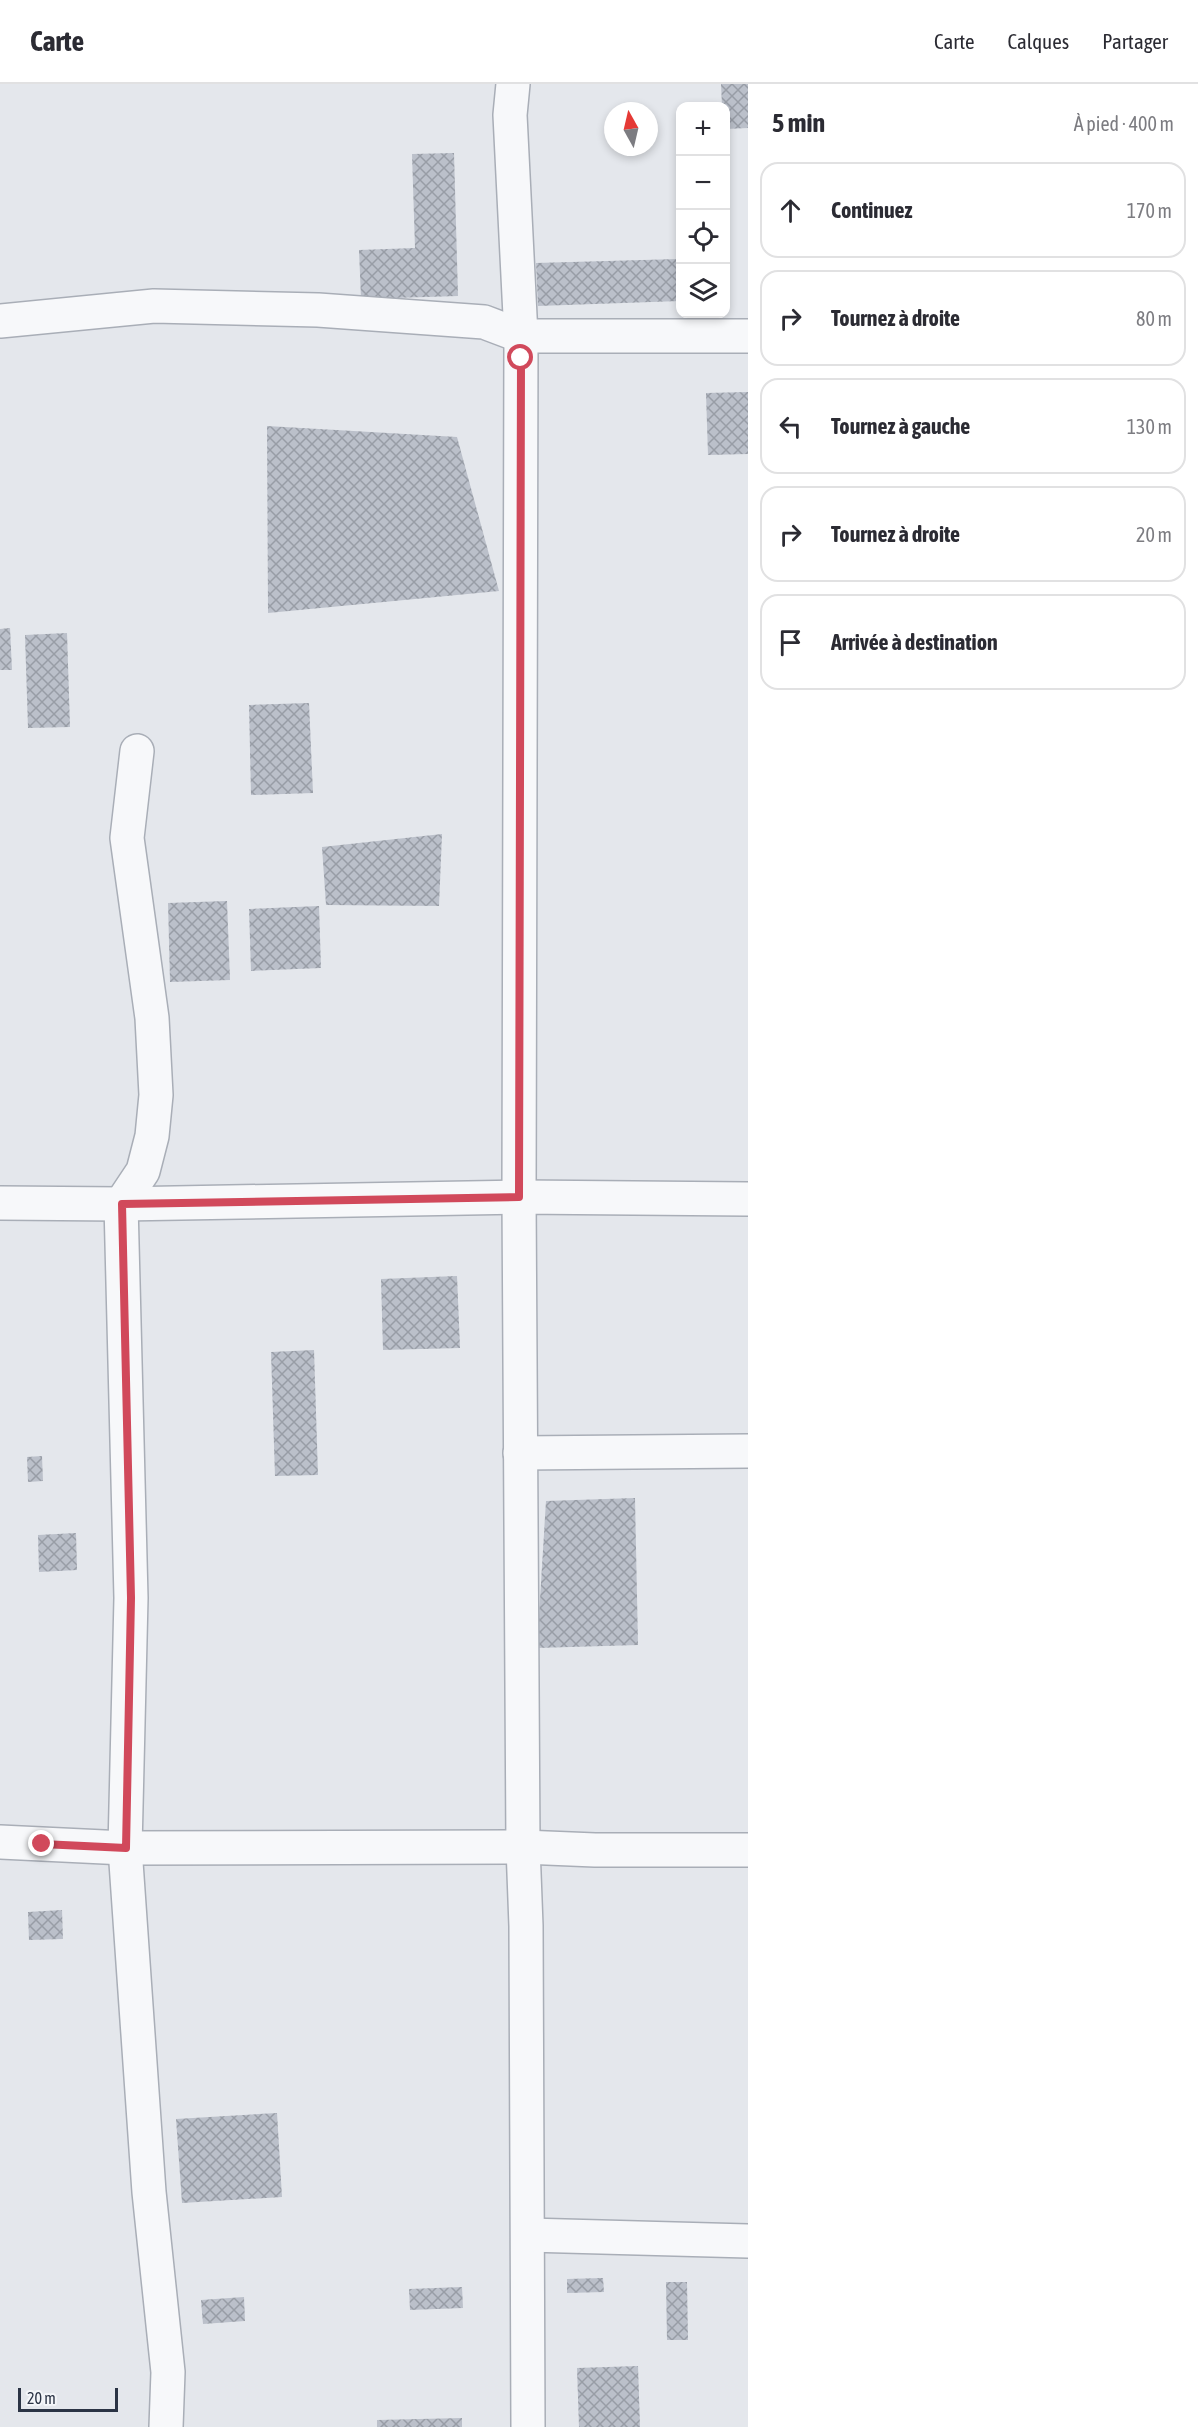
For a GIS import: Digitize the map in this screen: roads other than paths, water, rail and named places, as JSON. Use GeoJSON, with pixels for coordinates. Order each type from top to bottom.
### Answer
{"type":"FeatureCollection","features":[{"type":"Feature","properties":{"kind":"street"},"geometry":{"type":"LineString","coordinates":[[513,84],[510,115],[521,336],[519,1197],[528,2427]]}},
{"type":"Feature","properties":{"kind":"street"},"geometry":{"type":"LineString","coordinates":[[0,321],[165,306],[318,310],[484,322],[521,336],[748,336]]}},
{"type":"Feature","properties":{"kind":"street"},"geometry":{"type":"LineString","coordinates":[[137,751],[127,838],[152,1018],[156,1095],[152,1136],[143,1171],[122,1204],[131,1598],[126,1848],[148,2192],[168,2372],[165,2427]]}},
{"type":"Feature","properties":{"kind":"street"},"geometry":{"type":"LineString","coordinates":[[0,1203],[122,1204],[519,1197],[748,1199]]}},
{"type":"Feature","properties":{"kind":"street"},"geometry":{"type":"LineString","coordinates":[[520,1453],[748,1451]]}},
{"type":"Feature","properties":{"kind":"street"},"geometry":{"type":"LineString","coordinates":[[0,1842],[126,1848],[523,1847],[595,1850],[748,1850]]}},
{"type":"Feature","properties":{"kind":"street"},"geometry":{"type":"LineString","coordinates":[[528,2235],[748,2241]]}}]}
